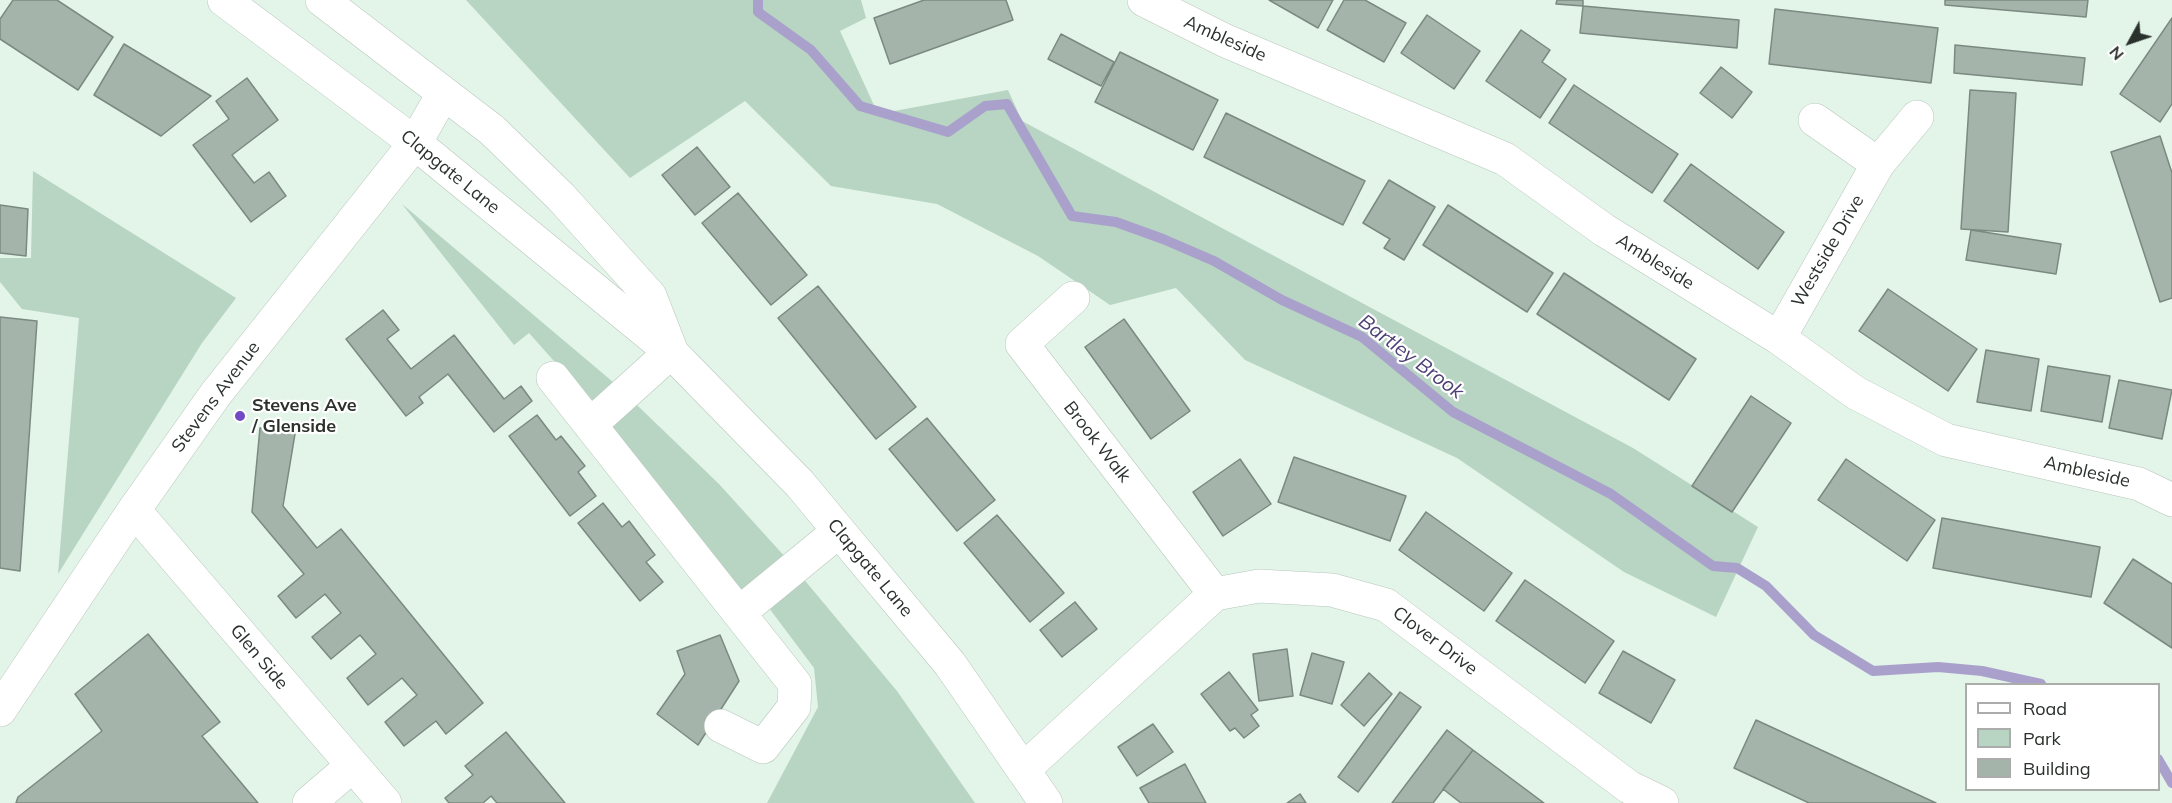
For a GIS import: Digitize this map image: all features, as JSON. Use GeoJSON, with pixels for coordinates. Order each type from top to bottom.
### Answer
{"type":"FeatureCollection","features":[{"type":"Feature","properties":{"kind":"street","name":"Clapgate Lane"},"geometry":{"type":"LineString","coordinates":[[224,0],[415,143],[671,352],[800,484],[950,664],[1046,803]]}},
{"type":"Feature","properties":{"kind":"street","name":"Clapgate Lane"},"geometry":{"type":"LineString","coordinates":[[322,0],[492,130],[561,197],[650,296],[671,352]]}},
{"type":"Feature","properties":{"kind":"street","name":"Ambleside"},"geometry":{"type":"LineString","coordinates":[[1144,0],[1226,41],[1504,159],[1604,230],[1779,338],[1856,393],[1946,440],[2139,484],[2172,500]]}},
{"type":"Feature","properties":{"kind":"street","name":"Stevens Avenue"},"geometry":{"type":"LineString","coordinates":[[0,710],[134,510],[215,395],[415,143],[443,94]]}},
{"type":"Feature","properties":{"kind":"street","name":"Westside Drive"},"geometry":{"type":"LineString","coordinates":[[1779,338],[1878,164],[1917,117]]}},
{"type":"Feature","properties":{"kind":"street"},"geometry":{"type":"LineString","coordinates":[[1815,120],[1878,164]]}},
{"type":"Feature","properties":{"kind":"street","name":"Brook Walk"},"geometry":{"type":"LineString","coordinates":[[1073,298],[1022,344],[1215,594]]}},
{"type":"Feature","properties":{"kind":"street"},"geometry":{"type":"LineString","coordinates":[[590,425],[671,352]]}},
{"type":"Feature","properties":{"kind":"street"},"geometry":{"type":"LineString","coordinates":[[553,378],[795,684],[794,707],[763,747],[721,726]]}},
{"type":"Feature","properties":{"kind":"street","name":"Glen Side"},"geometry":{"type":"LineString","coordinates":[[134,510],[385,803]]}},
{"type":"Feature","properties":{"kind":"street"},"geometry":{"type":"LineString","coordinates":[[739,613],[839,531]]}},
{"type":"Feature","properties":{"kind":"street","name":"Clover Drive"},"geometry":{"type":"LineString","coordinates":[[1215,594],[1259,586],[1332,590],[1386,605],[1624,795],[1662,803]]}},
{"type":"Feature","properties":{"kind":"street"},"geometry":{"type":"LineString","coordinates":[[1023,770],[1215,594]]}},
{"type":"Feature","properties":{"kind":"street"},"geometry":{"type":"LineString","coordinates":[[309,803],[352,766]]}},
{"type":"Feature","properties":{"kind":"green space"},"geometry":{"type":"Polygon","coordinates":[[[466,0],[861,0],[866,18],[840,31],[878,114],[1008,90],[1022,121],[1633,448],[1758,527],[1716,617],[1624,572],[1457,458],[1245,360],[1176,288],[1110,305],[1038,256],[937,204],[831,186],[745,101],[630,178],[466,0]]]}},
{"type":"Feature","properties":{"kind":"green space"},"geometry":{"type":"Polygon","coordinates":[[[33,171],[236,298],[202,343],[58,574],[79,318],[22,309],[0,282],[0,258],[31,258],[33,171]]]}},
{"type":"Feature","properties":{"kind":"green space"},"geometry":{"type":"Polygon","coordinates":[[[402,204],[613,382],[719,484],[787,559],[897,691],[975,803],[767,803],[818,707],[814,668],[754,588],[736,589],[585,396],[529,333],[514,345],[402,204]]]}},
{"type":"Feature","properties":{"kind":"building"},"geometry":{"type":"Polygon","coordinates":[[[13,0],[57,0],[113,37],[78,90],[0,39],[0,19],[13,0]]]}},
{"type":"Feature","properties":{"kind":"building"},"geometry":{"type":"Polygon","coordinates":[[[924,0],[1006,0],[1013,20],[890,64],[874,18],[924,0]]]}},
{"type":"Feature","properties":{"kind":"building"},"geometry":{"type":"Polygon","coordinates":[[[1269,0],[1333,0],[1318,28],[1269,0]]]}},
{"type":"Feature","properties":{"kind":"building"},"geometry":{"type":"Polygon","coordinates":[[[1344,0],[1365,0],[1406,23],[1384,62],[1327,30],[1344,0]]]}},
{"type":"Feature","properties":{"kind":"building"},"geometry":{"type":"Polygon","coordinates":[[[1557,0],[1583,0],[1583,6],[1556,4],[1557,0]]]}},
{"type":"Feature","properties":{"kind":"building"},"geometry":{"type":"Polygon","coordinates":[[[1945,0],[2088,0],[2086,17],[1945,5],[1945,0]]]}},
{"type":"Feature","properties":{"kind":"building"},"geometry":{"type":"Polygon","coordinates":[[[1583,6],[1739,20],[1737,48],[1580,33],[1583,6]]]}},
{"type":"Feature","properties":{"kind":"building"},"geometry":{"type":"Polygon","coordinates":[[[1775,9],[1938,28],[1931,83],[1769,64],[1775,9]]]}},
{"type":"Feature","properties":{"kind":"building"},"geometry":{"type":"Polygon","coordinates":[[[1427,15],[1480,51],[1454,89],[1401,53],[1427,15]]]}},
{"type":"Feature","properties":{"kind":"building"},"geometry":{"type":"Polygon","coordinates":[[[2172,18],[2172,104],[2160,122],[2120,94],[2172,18]]]}},
{"type":"Feature","properties":{"kind":"building"},"geometry":{"type":"Polygon","coordinates":[[[1521,30],[1550,50],[1542,62],[1566,79],[1540,118],[1486,81],[1521,30]]]}},
{"type":"Feature","properties":{"kind":"building"},"geometry":{"type":"Polygon","coordinates":[[[1061,34],[1114,62],[1101,86],[1048,59],[1061,34]]]}},
{"type":"Feature","properties":{"kind":"building"},"geometry":{"type":"Polygon","coordinates":[[[124,44],[211,96],[161,136],[94,95],[124,44]]]}},
{"type":"Feature","properties":{"kind":"building"},"geometry":{"type":"Polygon","coordinates":[[[1955,45],[2085,58],[2082,85],[1954,73],[1955,45]]]}},
{"type":"Feature","properties":{"kind":"building"},"geometry":{"type":"Polygon","coordinates":[[[1120,52],[1218,100],[1193,150],[1095,102],[1120,52]]]}},
{"type":"Feature","properties":{"kind":"building"},"geometry":{"type":"Polygon","coordinates":[[[1721,67],[1752,92],[1732,118],[1700,93],[1721,67]]]}},
{"type":"Feature","properties":{"kind":"building"},"geometry":{"type":"Polygon","coordinates":[[[247,78],[278,120],[232,155],[254,183],[269,172],[286,196],[251,222],[193,145],[229,119],[216,101],[247,78]]]}},
{"type":"Feature","properties":{"kind":"building"},"geometry":{"type":"Polygon","coordinates":[[[1574,85],[1678,154],[1652,193],[1549,123],[1574,85]]]}},
{"type":"Feature","properties":{"kind":"building"},"geometry":{"type":"Polygon","coordinates":[[[1970,90],[2016,93],[2008,232],[1961,229],[1970,90]]]}},
{"type":"Feature","properties":{"kind":"building"},"geometry":{"type":"Polygon","coordinates":[[[1226,113],[1365,181],[1343,225],[1204,157],[1226,113]]]}},
{"type":"Feature","properties":{"kind":"building"},"geometry":{"type":"Polygon","coordinates":[[[2160,136],[2172,173],[2172,298],[2160,302],[2111,152],[2160,136]]]}},
{"type":"Feature","properties":{"kind":"building"},"geometry":{"type":"Polygon","coordinates":[[[697,147],[730,187],[695,215],[662,175],[697,147]]]}},
{"type":"Feature","properties":{"kind":"building"},"geometry":{"type":"Polygon","coordinates":[[[1691,164],[1784,232],[1758,269],[1664,201],[1691,164]]]}},
{"type":"Feature","properties":{"kind":"building"},"geometry":{"type":"Polygon","coordinates":[[[1389,180],[1435,207],[1404,260],[1384,248],[1390,239],[1363,223],[1389,180]]]}},
{"type":"Feature","properties":{"kind":"building"},"geometry":{"type":"Polygon","coordinates":[[[738,193],[807,275],[771,305],[702,223],[738,193]]]}},
{"type":"Feature","properties":{"kind":"building"},"geometry":{"type":"Polygon","coordinates":[[[0,205],[28,209],[26,256],[0,253],[0,205]]]}},
{"type":"Feature","properties":{"kind":"building"},"geometry":{"type":"Polygon","coordinates":[[[1448,205],[1553,273],[1527,312],[1423,245],[1448,205]]]}},
{"type":"Feature","properties":{"kind":"building"},"geometry":{"type":"Polygon","coordinates":[[[1971,230],[2061,244],[2056,274],[1966,260],[1971,230]]]}},
{"type":"Feature","properties":{"kind":"building"},"geometry":{"type":"Polygon","coordinates":[[[1564,273],[1696,359],[1669,400],[1537,314],[1564,273]]]}},
{"type":"Feature","properties":{"kind":"building"},"geometry":{"type":"Polygon","coordinates":[[[818,286],[916,407],[876,439],[778,318],[818,286]]]}},
{"type":"Feature","properties":{"kind":"building"},"geometry":{"type":"Polygon","coordinates":[[[1888,289],[1977,349],[1948,391],[1859,331],[1888,289]]]}},
{"type":"Feature","properties":{"kind":"building"},"geometry":{"type":"Polygon","coordinates":[[[383,310],[399,330],[387,339],[411,369],[454,335],[504,399],[521,386],[532,401],[494,432],[448,374],[419,397],[423,403],[406,416],[346,339],[383,310]]]}},
{"type":"Feature","properties":{"kind":"building"},"geometry":{"type":"Polygon","coordinates":[[[0,317],[37,321],[20,571],[0,568],[0,317]]]}},
{"type":"Feature","properties":{"kind":"building"},"geometry":{"type":"Polygon","coordinates":[[[1124,319],[1190,411],[1151,439],[1085,347],[1124,319]]]}},
{"type":"Feature","properties":{"kind":"building"},"geometry":{"type":"Polygon","coordinates":[[[1986,350],[2039,359],[2031,411],[1977,402],[1986,350]]]}},
{"type":"Feature","properties":{"kind":"building"},"geometry":{"type":"Polygon","coordinates":[[[2048,366],[2110,376],[2102,422],[2041,411],[2048,366]]]}},
{"type":"Feature","properties":{"kind":"building"},"geometry":{"type":"Polygon","coordinates":[[[2119,380],[2172,390],[2162,439],[2109,428],[2119,380]]]}},
{"type":"Feature","properties":{"kind":"building"},"geometry":{"type":"Polygon","coordinates":[[[1751,396],[1791,423],[1732,512],[1692,486],[1751,396]]]}},
{"type":"Feature","properties":{"kind":"building"},"geometry":{"type":"Polygon","coordinates":[[[537,415],[556,440],[561,436],[585,466],[578,472],[596,496],[570,516],[509,436],[537,415]]]}},
{"type":"Feature","properties":{"kind":"building"},"geometry":{"type":"Polygon","coordinates":[[[927,418],[995,500],[957,531],[889,449],[927,418]]]}},
{"type":"Feature","properties":{"kind":"building"},"geometry":{"type":"Polygon","coordinates":[[[260,428],[296,428],[283,506],[317,548],[341,529],[483,703],[446,734],[436,721],[404,746],[385,722],[417,695],[402,678],[368,705],[347,678],[376,654],[360,635],[331,659],[312,637],[341,613],[325,594],[296,618],[278,596],[304,574],[252,512],[260,428]]]}},
{"type":"Feature","properties":{"kind":"building"},"geometry":{"type":"Polygon","coordinates":[[[1294,457],[1406,496],[1390,541],[1278,502],[1294,457]]]}},
{"type":"Feature","properties":{"kind":"building"},"geometry":{"type":"Polygon","coordinates":[[[1240,459],[1271,504],[1223,536],[1193,492],[1240,459]]]}},
{"type":"Feature","properties":{"kind":"building"},"geometry":{"type":"Polygon","coordinates":[[[1846,459],[1935,520],[1907,561],[1818,500],[1846,459]]]}},
{"type":"Feature","properties":{"kind":"building"},"geometry":{"type":"Polygon","coordinates":[[[603,503],[622,527],[629,521],[655,555],[646,562],[663,582],[640,601],[578,523],[603,503]]]}},
{"type":"Feature","properties":{"kind":"building"},"geometry":{"type":"Polygon","coordinates":[[[1426,512],[1512,573],[1484,611],[1399,550],[1426,512]]]}},
{"type":"Feature","properties":{"kind":"building"},"geometry":{"type":"Polygon","coordinates":[[[997,515],[1064,593],[1030,622],[964,543],[997,515]]]}},
{"type":"Feature","properties":{"kind":"building"},"geometry":{"type":"Polygon","coordinates":[[[1942,518],[2100,547],[2091,597],[1933,568],[1942,518]]]}},
{"type":"Feature","properties":{"kind":"building"},"geometry":{"type":"Polygon","coordinates":[[[2133,559],[2172,584],[2172,648],[2104,603],[2133,559]]]}},
{"type":"Feature","properties":{"kind":"building"},"geometry":{"type":"Polygon","coordinates":[[[1525,580],[1614,641],[1585,683],[1496,621],[1525,580]]]}},
{"type":"Feature","properties":{"kind":"building"},"geometry":{"type":"Polygon","coordinates":[[[1075,602],[1097,629],[1062,657],[1040,630],[1075,602]]]}},
{"type":"Feature","properties":{"kind":"building"},"geometry":{"type":"Polygon","coordinates":[[[148,634],[220,722],[202,736],[258,803],[16,803],[18,797],[102,731],[75,694],[148,634]]]}},
{"type":"Feature","properties":{"kind":"building"},"geometry":{"type":"Polygon","coordinates":[[[720,635],[739,681],[698,745],[657,714],[685,674],[677,651],[720,635]]]}},
{"type":"Feature","properties":{"kind":"building"},"geometry":{"type":"Polygon","coordinates":[[[1287,649],[1293,696],[1259,701],[1253,654],[1287,649]]]}},
{"type":"Feature","properties":{"kind":"building"},"geometry":{"type":"Polygon","coordinates":[[[1623,651],[1675,680],[1651,723],[1599,693],[1623,651]]]}},
{"type":"Feature","properties":{"kind":"building"},"geometry":{"type":"Polygon","coordinates":[[[1312,653],[1344,662],[1332,704],[1300,695],[1312,653]]]}},
{"type":"Feature","properties":{"kind":"building"},"geometry":{"type":"Polygon","coordinates":[[[1229,672],[1258,710],[1251,715],[1259,726],[1244,738],[1235,728],[1230,731],[1201,694],[1229,672]]]}},
{"type":"Feature","properties":{"kind":"building"},"geometry":{"type":"Polygon","coordinates":[[[1369,673],[1392,694],[1364,726],[1341,705],[1369,673]]]}},
{"type":"Feature","properties":{"kind":"building"},"geometry":{"type":"Polygon","coordinates":[[[1400,692],[1421,707],[1358,792],[1338,777],[1400,692]]]}},
{"type":"Feature","properties":{"kind":"building"},"geometry":{"type":"Polygon","coordinates":[[[1756,720],[1936,803],[1809,803],[1734,768],[1756,720]]]}},
{"type":"Feature","properties":{"kind":"building"},"geometry":{"type":"Polygon","coordinates":[[[1153,724],[1173,752],[1137,776],[1118,747],[1153,724]]]}},
{"type":"Feature","properties":{"kind":"building"},"geometry":{"type":"Polygon","coordinates":[[[1447,730],[1473,750],[1433,803],[1392,803],[1447,730]]]}},
{"type":"Feature","properties":{"kind":"building"},"geometry":{"type":"Polygon","coordinates":[[[506,732],[565,803],[497,803],[491,796],[483,803],[449,803],[445,798],[473,775],[465,766],[506,732]]]}},
{"type":"Feature","properties":{"kind":"building"},"geometry":{"type":"Polygon","coordinates":[[[1473,750],[1544,803],[1461,803],[1443,789],[1473,750]]]}},
{"type":"Feature","properties":{"kind":"building"},"geometry":{"type":"Polygon","coordinates":[[[1185,764],[1206,803],[1149,803],[1140,788],[1185,764]]]}},
{"type":"Feature","properties":{"kind":"building"},"geometry":{"type":"Polygon","coordinates":[[[1300,794],[1306,803],[1287,803],[1300,794]]]}},
{"type":"Feature","properties":{"kind":"waterway","name":"Bartley Brook"},"geometry":{"type":"LineString","coordinates":[[758,0],[758,12],[811,50],[860,106],[948,132],[985,106],[1007,104],[1072,216],[1116,222],[1163,239],[1214,261],[1282,300],[1362,337],[1453,412],[1611,494],[1713,566],[1737,568],[1766,586],[1814,635],[1873,671],[1938,667],[1982,671],[2036,683]]}},
{"type":"Feature","properties":{"kind":"waterway","name":"Bartley Brook"},"geometry":{"type":"LineString","coordinates":[[2160,762],[2172,783]]}},
{"type":"Feature","properties":{"kind":"place","name":"Stevens Ave / Glenside"},"geometry":{"type":"Point","coordinates":[240,416]}}]}
